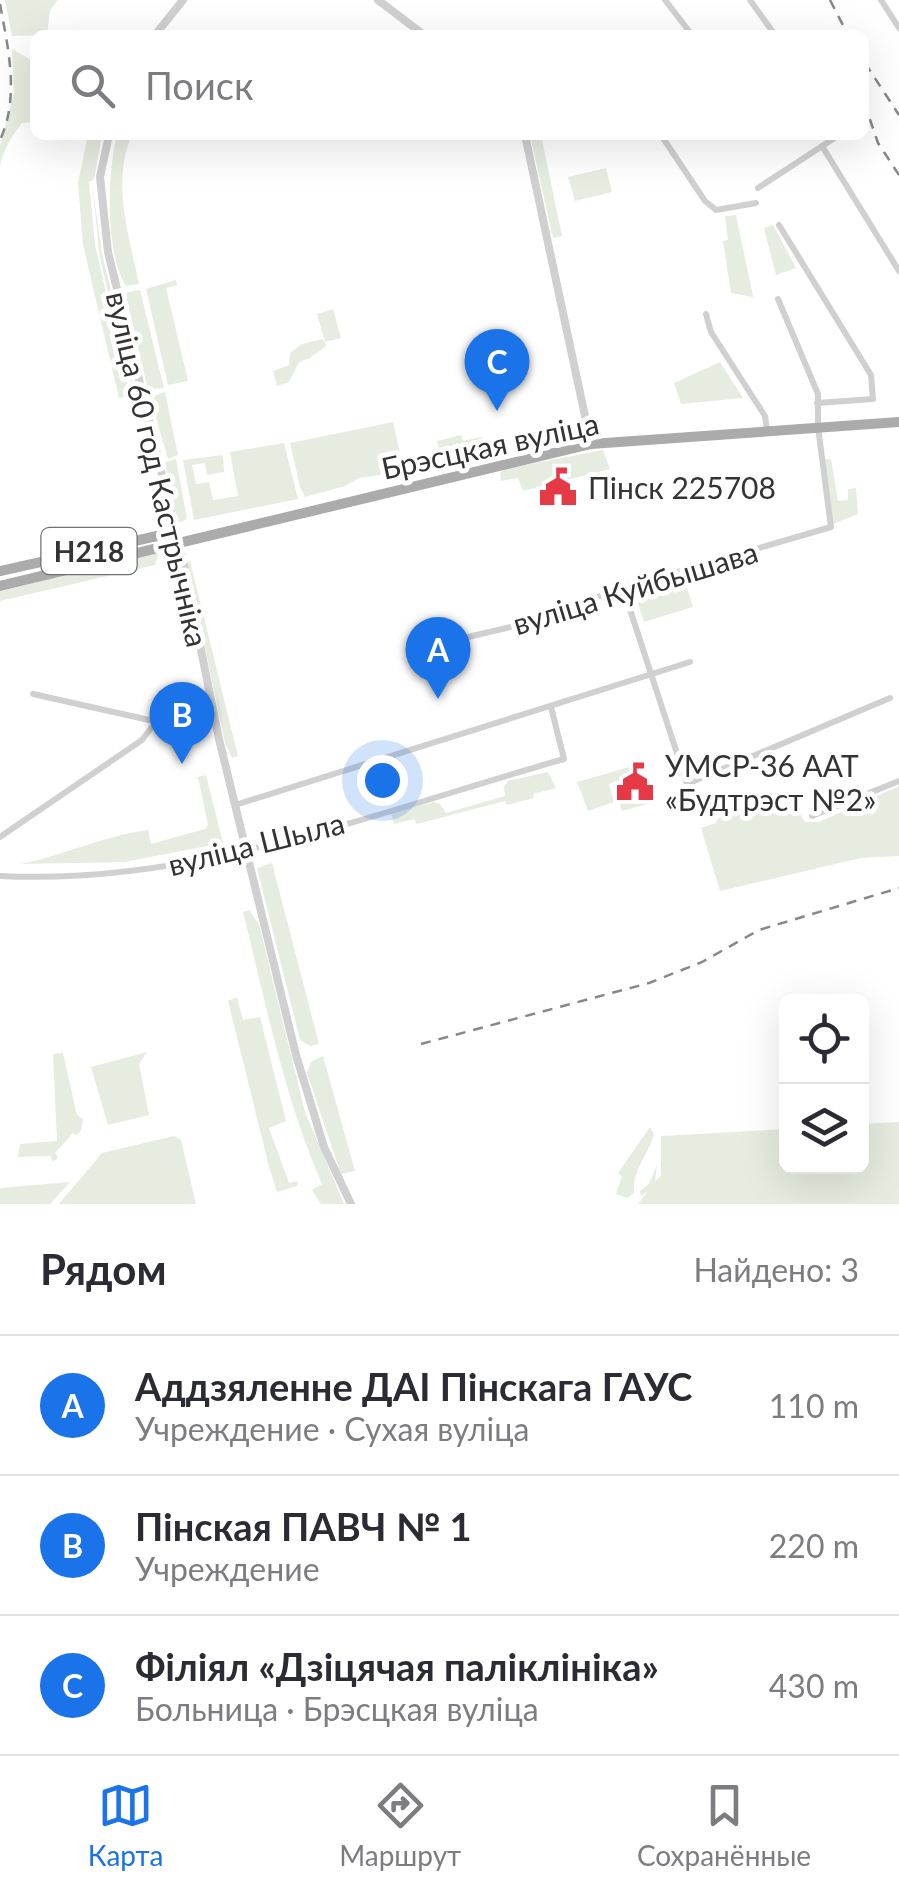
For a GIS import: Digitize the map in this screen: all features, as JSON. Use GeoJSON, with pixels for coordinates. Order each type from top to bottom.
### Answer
{"type":"FeatureCollection","features":[{"type":"Feature","properties":{"kind":"main road","name":"Брэсцкая вуліца"},"geometry":{"type":"LineString","coordinates":[[0,586],[590,444],[899,422]]}},
{"type":"Feature","properties":{"kind":"main road","name":"Брэсцкая вуліца"},"geometry":{"type":"LineString","coordinates":[[0,571],[157,536],[178,543]]}},
{"type":"Feature","properties":{"kind":"street"},"geometry":{"type":"LineString","coordinates":[[159,30],[183,0]]}},
{"type":"Feature","properties":{"kind":"street"},"geometry":{"type":"LineString","coordinates":[[378,0],[417,30]]}},
{"type":"Feature","properties":{"kind":"street"},"geometry":{"type":"LineString","coordinates":[[665,0],[688,30]]}},
{"type":"Feature","properties":{"kind":"street"},"geometry":{"type":"LineString","coordinates":[[750,0],[771,30]]}},
{"type":"Feature","properties":{"kind":"street"},"geometry":{"type":"LineString","coordinates":[[881,0],[899,28]]}},
{"type":"Feature","properties":{"kind":"street","name":"вуліца 60 год Кастрычніка"},"geometry":{"type":"LineString","coordinates":[[108,140],[100,178],[108,252],[178,543],[235,805],[316,1124],[337,1180],[351,1204]]}},
{"type":"Feature","properties":{"kind":"street"},"geometry":{"type":"LineString","coordinates":[[526,140],[590,444]]}},
{"type":"Feature","properties":{"kind":"street"},"geometry":{"type":"LineString","coordinates":[[664,140],[705,201],[716,210],[756,203]]}},
{"type":"Feature","properties":{"kind":"street"},"geometry":{"type":"LineString","coordinates":[[758,188],[831,140]]}},
{"type":"Feature","properties":{"kind":"street"},"geometry":{"type":"LineString","coordinates":[[822,146],[899,272]]}},
{"type":"Feature","properties":{"kind":"street"},"geometry":{"type":"LineString","coordinates":[[779,225],[871,375],[873,399],[818,403]]}},
{"type":"Feature","properties":{"kind":"street"},"geometry":{"type":"LineString","coordinates":[[778,298],[816,387],[818,427]]}},
{"type":"Feature","properties":{"kind":"street"},"geometry":{"type":"LineString","coordinates":[[706,314],[711,332],[765,416],[767,431]]}},
{"type":"Feature","properties":{"kind":"street","name":"вуліца Куйбышава"},"geometry":{"type":"LineString","coordinates":[[438,644],[523,624],[623,588],[831,527],[818,427]]}},
{"type":"Feature","properties":{"kind":"street"},"geometry":{"type":"LineString","coordinates":[[623,588],[686,784],[890,698]]}},
{"type":"Feature","properties":{"kind":"street"},"geometry":{"type":"LineString","coordinates":[[235,805],[690,662]]}},
{"type":"Feature","properties":{"kind":"street"},"geometry":{"type":"LineString","coordinates":[[0,838],[123,755],[158,722],[180,690]]}},
{"type":"Feature","properties":{"kind":"street"},"geometry":{"type":"LineString","coordinates":[[33,694],[158,722]]}},
{"type":"Feature","properties":{"kind":"street","name":"вуліца Шыла"},"geometry":{"type":"LineString","coordinates":[[0,876],[112,875],[247,850],[564,759],[551,707]]}},
{"type":"Feature","properties":{"kind":"street"},"geometry":{"type":"LineString","coordinates":[[812,816],[899,780]]}},
{"type":"Feature","properties":{"kind":"shaded area"},"geometry":{"type":"Polygon","coordinates":[[[5,0],[58,0],[50,10],[48,30],[12,36],[5,0]]]}},
{"type":"Feature","properties":{"kind":"shaded area"},"geometry":{"type":"Polygon","coordinates":[[[12,49],[30,59],[30,122],[22,123],[8,144],[0,167],[0,146],[14,93],[12,49]]]}},
{"type":"Feature","properties":{"kind":"shaded area"},"geometry":{"type":"Polygon","coordinates":[[[87,140],[101,140],[94,179],[89,182],[95,245],[130,396],[119,398],[83,245],[78,183],[87,140]]]}},
{"type":"Feature","properties":{"kind":"shaded area"},"geometry":{"type":"Polygon","coordinates":[[[116,140],[130,140],[122,190],[139,284],[126,286],[114,254],[111,170],[116,140]]]}},
{"type":"Feature","properties":{"kind":"shaded area"},"geometry":{"type":"Polygon","coordinates":[[[531,140],[542,140],[562,236],[553,238],[531,140]]]}},
{"type":"Feature","properties":{"kind":"shaded area"},"geometry":{"type":"Polygon","coordinates":[[[606,168],[612,192],[575,201],[568,177],[606,168]]]}},
{"type":"Feature","properties":{"kind":"shaded area"},"geometry":{"type":"Polygon","coordinates":[[[92,182],[102,254],[136,391],[133,396],[100,258],[92,182]]]}},
{"type":"Feature","properties":{"kind":"shaded area"},"geometry":{"type":"Polygon","coordinates":[[[736,215],[753,297],[731,293],[723,241],[728,240],[725,216],[736,215]]]}},
{"type":"Feature","properties":{"kind":"shaded area"},"geometry":{"type":"Polygon","coordinates":[[[773,225],[796,268],[776,275],[764,228],[773,225]]]}},
{"type":"Feature","properties":{"kind":"shaded area"},"geometry":{"type":"Polygon","coordinates":[[[176,280],[177,285],[166,288],[188,381],[168,385],[146,289],[176,280]]]}},
{"type":"Feature","properties":{"kind":"shaded area"},"geometry":{"type":"Polygon","coordinates":[[[140,290],[164,388],[147,386],[126,296],[140,290]]]}},
{"type":"Feature","properties":{"kind":"shaded area"},"geometry":{"type":"Polygon","coordinates":[[[333,309],[341,338],[325,342],[317,314],[333,309]]]}},
{"type":"Feature","properties":{"kind":"shaded area"},"geometry":{"type":"Polygon","coordinates":[[[322,339],[326,346],[299,362],[289,382],[277,386],[273,371],[289,365],[290,353],[302,344],[322,339]]]}},
{"type":"Feature","properties":{"kind":"shaded area"},"geometry":{"type":"Polygon","coordinates":[[[720,362],[743,398],[681,404],[674,383],[720,362]]]}},
{"type":"Feature","properties":{"kind":"shaded area"},"geometry":{"type":"Polygon","coordinates":[[[165,392],[178,455],[168,459],[150,397],[165,392]]]}},
{"type":"Feature","properties":{"kind":"shaded area"},"geometry":{"type":"Polygon","coordinates":[[[393,422],[403,465],[400,472],[359,478],[305,497],[290,443],[393,422]]]}},
{"type":"Feature","properties":{"kind":"shaded area"},"geometry":{"type":"Polygon","coordinates":[[[461,435],[463,441],[482,437],[486,452],[442,462],[437,441],[461,435]]]}},
{"type":"Feature","properties":{"kind":"shaded area"},"geometry":{"type":"Polygon","coordinates":[[[284,443],[298,499],[194,520],[183,460],[223,455],[224,472],[207,475],[205,463],[192,465],[196,484],[209,482],[213,500],[238,496],[230,452],[284,443]]]}},
{"type":"Feature","properties":{"kind":"shaded area"},"geometry":{"type":"Polygon","coordinates":[[[603,450],[610,469],[523,491],[518,478],[501,481],[504,469],[603,450]]]}},
{"type":"Feature","properties":{"kind":"shaded area"},"geometry":{"type":"Polygon","coordinates":[[[176,459],[187,519],[178,523],[165,462],[176,459]]]}},
{"type":"Feature","properties":{"kind":"shaded area"},"geometry":{"type":"Polygon","coordinates":[[[825,459],[831,459],[838,501],[848,500],[848,489],[856,488],[858,514],[833,524],[825,459]]]}},
{"type":"Feature","properties":{"kind":"shaded area"},"geometry":{"type":"Polygon","coordinates":[[[159,552],[155,565],[0,601],[0,591],[159,552]]]}},
{"type":"Feature","properties":{"kind":"shaded area"},"geometry":{"type":"Polygon","coordinates":[[[190,561],[238,756],[232,758],[225,743],[187,562],[190,561]]]}},
{"type":"Feature","properties":{"kind":"shaded area"},"geometry":{"type":"Polygon","coordinates":[[[685,581],[693,607],[644,622],[636,597],[685,581]]]}},
{"type":"Feature","properties":{"kind":"shaded area"},"geometry":{"type":"Polygon","coordinates":[[[640,764],[654,802],[622,811],[618,797],[643,785],[639,774],[609,784],[614,802],[588,811],[577,782],[640,764]]]}},
{"type":"Feature","properties":{"kind":"shaded area"},"geometry":{"type":"Polygon","coordinates":[[[548,772],[556,788],[533,794],[534,798],[507,805],[505,801],[417,824],[414,819],[394,824],[391,813],[434,802],[446,813],[505,796],[508,781],[548,772]]]}},
{"type":"Feature","properties":{"kind":"shaded area"},"geometry":{"type":"Polygon","coordinates":[[[206,775],[223,843],[124,862],[21,864],[131,833],[148,830],[151,844],[205,829],[208,825],[198,777],[206,775]]]}},
{"type":"Feature","properties":{"kind":"shaded area"},"geometry":{"type":"Polygon","coordinates":[[[899,786],[899,856],[861,858],[720,891],[701,828],[716,823],[718,818],[769,810],[800,814],[805,822],[819,822],[899,786]]]}},
{"type":"Feature","properties":{"kind":"shaded area"},"geometry":{"type":"Polygon","coordinates":[[[272,863],[319,1044],[310,1046],[300,1040],[257,868],[272,863]]]}},
{"type":"Feature","properties":{"kind":"shaded area"},"geometry":{"type":"Polygon","coordinates":[[[249,910],[259,924],[305,1112],[344,1204],[321,1204],[312,1190],[322,1184],[277,1050],[243,912],[249,910]]]}},
{"type":"Feature","properties":{"kind":"shaded area"},"geometry":{"type":"Polygon","coordinates":[[[237,997],[243,1020],[260,1017],[286,1121],[269,1128],[289,1183],[298,1181],[297,1186],[277,1192],[228,1001],[237,997]]]}},
{"type":"Feature","properties":{"kind":"shaded area"},"geometry":{"type":"Polygon","coordinates":[[[147,1052],[139,1064],[149,1115],[108,1125],[91,1067],[147,1052]]]}},
{"type":"Feature","properties":{"kind":"shaded area"},"geometry":{"type":"Polygon","coordinates":[[[63,1053],[77,1115],[83,1119],[81,1131],[73,1133],[55,1153],[56,1160],[52,1161],[51,1156],[18,1157],[20,1144],[57,1141],[53,1054],[63,1053]]]}},
{"type":"Feature","properties":{"kind":"shaded area"},"geometry":{"type":"Polygon","coordinates":[[[323,1056],[355,1171],[341,1174],[307,1073],[311,1062],[323,1056]]]}},
{"type":"Feature","properties":{"kind":"shaded area"},"geometry":{"type":"Polygon","coordinates":[[[899,1122],[899,1204],[638,1204],[648,1191],[641,1196],[640,1191],[649,1184],[657,1165],[655,1181],[661,1176],[661,1136],[779,1129],[779,1174],[869,1174],[869,1124],[899,1122]]]}},
{"type":"Feature","properties":{"kind":"shaded area"},"geometry":{"type":"Polygon","coordinates":[[[650,1127],[654,1134],[635,1177],[634,1193],[627,1198],[616,1194],[622,1176],[618,1173],[650,1127]]]}},
{"type":"Feature","properties":{"kind":"shaded area"},"geometry":{"type":"Polygon","coordinates":[[[174,1136],[181,1140],[196,1204],[59,1204],[102,1153],[174,1136]]]}},
{"type":"Feature","properties":{"kind":"shaded area"},"geometry":{"type":"Polygon","coordinates":[[[70,1182],[50,1204],[0,1204],[0,1188],[70,1182]]]}},
{"type":"Feature","properties":{"kind":"railway"},"geometry":{"type":"LineString","coordinates":[[830,0],[845,30]]}},
{"type":"Feature","properties":{"kind":"railway"},"geometry":{"type":"LineString","coordinates":[[0,4],[11,90],[0,140]]}},
{"type":"Feature","properties":{"kind":"railway"},"geometry":{"type":"LineString","coordinates":[[869,69],[899,115]]}},
{"type":"Feature","properties":{"kind":"railway"},"geometry":{"type":"LineString","coordinates":[[869,117],[878,143],[899,175]]}},
{"type":"Feature","properties":{"kind":"railway"},"geometry":{"type":"LineString","coordinates":[[421,1044],[649,983],[702,962],[759,930],[899,888]]}},
{"type":"Feature","properties":{"kind":"place","name":"Філіял «Дзіцячая паліклініка»"},"geometry":{"type":"Point","coordinates":[497,411]}},
{"type":"Feature","properties":{"kind":"place","name":"Пінск 225708"},"geometry":{"type":"Point","coordinates":[558,487]}},
{"type":"Feature","properties":{"kind":"place","name":"Аддзяленне ДАІ Пінскага ГАУС"},"geometry":{"type":"Point","coordinates":[438,699]}},
{"type":"Feature","properties":{"kind":"place","name":"Пінская ПАВЧ № 1"},"geometry":{"type":"Point","coordinates":[182,764]}},
{"type":"Feature","properties":{"kind":"place","name":"УМСР-36 ААТ «Будтрэст №2»"},"geometry":{"type":"Point","coordinates":[635,782]}}]}
